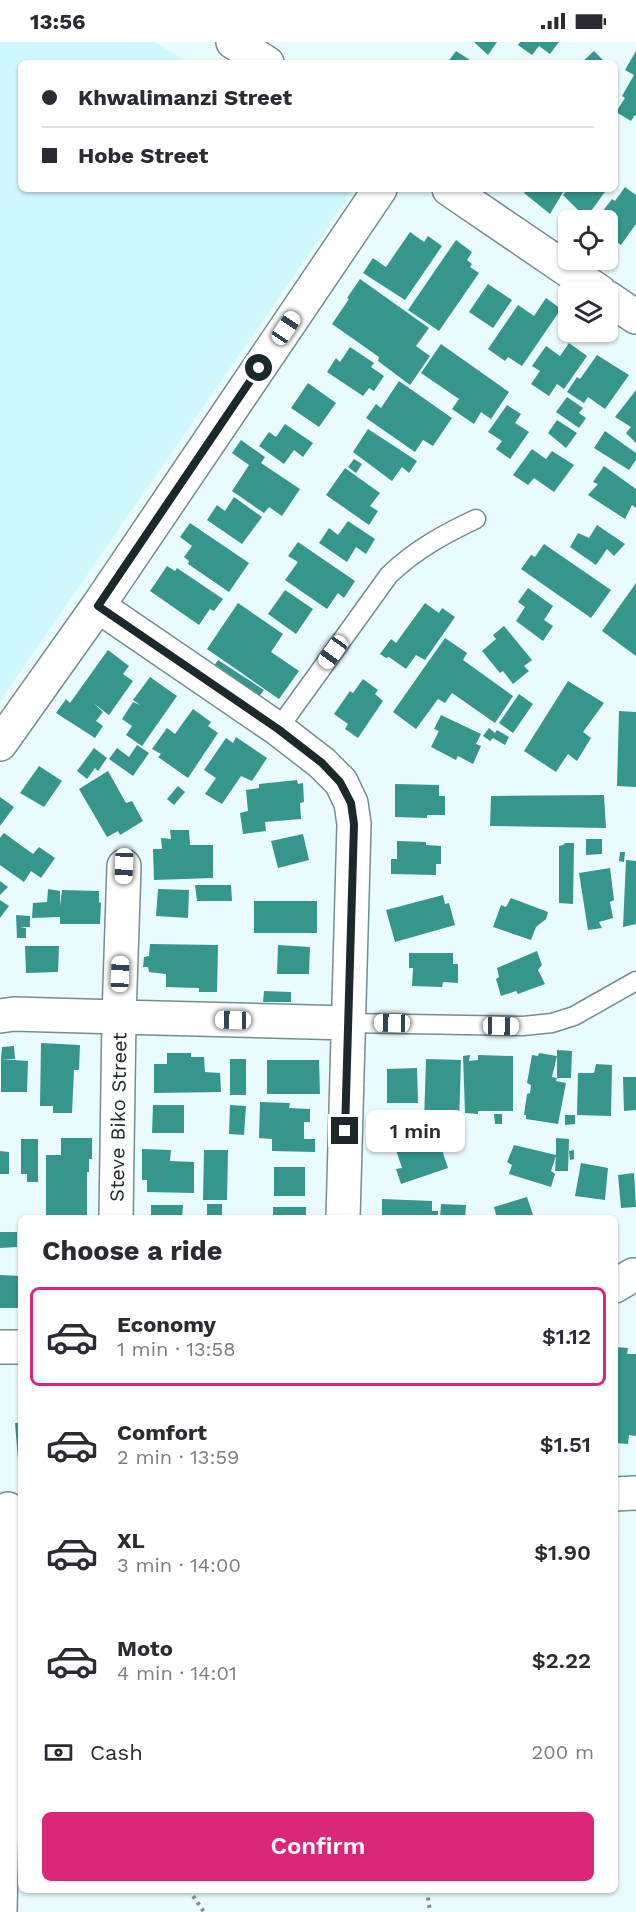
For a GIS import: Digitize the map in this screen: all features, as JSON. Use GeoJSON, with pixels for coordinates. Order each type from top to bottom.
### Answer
{"type":"FeatureCollection","features":[{"type":"Feature","properties":{"kind":"street"},"geometry":{"type":"LineString","coordinates":[[233,42],[262,60]]}},
{"type":"Feature","properties":{"kind":"street"},"geometry":{"type":"LineString","coordinates":[[0,744],[98,606],[378,192]]}},
{"type":"Feature","properties":{"kind":"street"},"geometry":{"type":"LineString","coordinates":[[453,192],[585,282]]}},
{"type":"Feature","properties":{"kind":"street"},"geometry":{"type":"LineString","coordinates":[[618,305],[636,317]]}},
{"type":"Feature","properties":{"kind":"street"},"geometry":{"type":"LineString","coordinates":[[98,606],[278,729],[322,763],[340,782],[351,803],[354,824],[343,1215]]}},
{"type":"Feature","properties":{"kind":"street","name":"Steve Biko Street"},"geometry":{"type":"LineString","coordinates":[[116,1215],[124,866]]}},
{"type":"Feature","properties":{"kind":"street","name":"Steve Biko Street"},"geometry":{"type":"LineString","coordinates":[[0,1016],[14,1014],[348,1023]]}},
{"type":"Feature","properties":{"kind":"street"},"geometry":{"type":"LineString","coordinates":[[0,1347],[18,1347]]}},
{"type":"Feature","properties":{"kind":"street"},"geometry":{"type":"LineString","coordinates":[[618,1494],[636,1493]]}},
{"type":"Feature","properties":{"kind":"street"},"geometry":{"type":"LineString","coordinates":[[0,1912],[12,1745],[10,1509]]}},
{"type":"Feature","properties":{"kind":"lane"},"geometry":{"type":"LineString","coordinates":[[278,729],[389,575],[421,548],[476,519]]}},
{"type":"Feature","properties":{"kind":"lane"},"geometry":{"type":"LineString","coordinates":[[348,1023],[523,1026],[552,1023],[574,1016],[636,981]]}},
{"type":"Feature","properties":{"kind":"path"},"geometry":{"type":"LineString","coordinates":[[191,1893],[204,1912]]}},
{"type":"Feature","properties":{"kind":"path"},"geometry":{"type":"LineString","coordinates":[[427,1893],[430,1912]]}},
{"type":"Feature","properties":{"kind":"shaded area"},"geometry":{"type":"Polygon","coordinates":[[[0,42],[155,42],[184,60],[18,60],[18,192],[352,192],[0,701],[0,42]]]}},
{"type":"Feature","properties":{"kind":"building"},"geometry":{"type":"Polygon","coordinates":[[[474,42],[497,42],[488,55],[474,42]]]}},
{"type":"Feature","properties":{"kind":"building"},"geometry":{"type":"Polygon","coordinates":[[[520,42],[559,42],[550,54],[539,46],[532,55],[518,45],[520,42]]]}},
{"type":"Feature","properties":{"kind":"building"},"geometry":{"type":"Polygon","coordinates":[[[456,51],[470,60],[449,60],[456,51]]]}},
{"type":"Feature","properties":{"kind":"building"},"geometry":{"type":"Polygon","coordinates":[[[594,51],[603,60],[584,60],[594,51]]]}},
{"type":"Feature","properties":{"kind":"building"},"geometry":{"type":"Polygon","coordinates":[[[636,51],[636,116],[631,121],[618,113],[618,109],[625,98],[622,96],[634,75],[625,70],[636,51]]]}},
{"type":"Feature","properties":{"kind":"building"},"geometry":{"type":"Polygon","coordinates":[[[625,187],[636,195],[636,224],[621,245],[618,243],[618,210],[604,210],[612,199],[615,201],[625,187]]]}},
{"type":"Feature","properties":{"kind":"building"},"geometry":{"type":"Polygon","coordinates":[[[525,192],[563,192],[550,214],[525,192]]]}},
{"type":"Feature","properties":{"kind":"building"},"geometry":{"type":"Polygon","coordinates":[[[566,192],[605,192],[592,210],[578,210],[563,195],[566,192]]]}},
{"type":"Feature","properties":{"kind":"building"},"geometry":{"type":"Polygon","coordinates":[[[410,232],[424,242],[428,236],[442,246],[405,300],[363,273],[373,258],[386,267],[410,232]]]}},
{"type":"Feature","properties":{"kind":"building"},"geometry":{"type":"Polygon","coordinates":[[[456,240],[472,252],[467,260],[472,264],[470,267],[479,273],[439,331],[408,310],[456,240]]]}},
{"type":"Feature","properties":{"kind":"building"},"geometry":{"type":"Polygon","coordinates":[[[360,279],[429,328],[416,346],[430,356],[410,385],[378,361],[379,357],[332,324],[360,279]]]}},
{"type":"Feature","properties":{"kind":"building"},"geometry":{"type":"Polygon","coordinates":[[[488,284],[512,300],[493,328],[469,312],[488,284]]]}},
{"type":"Feature","properties":{"kind":"building"},"geometry":{"type":"Polygon","coordinates":[[[546,298],[558,307],[558,313],[522,366],[508,357],[505,361],[488,349],[518,305],[534,316],[546,298]]]}},
{"type":"Feature","properties":{"kind":"building"},"geometry":{"type":"Polygon","coordinates":[[[569,343],[587,356],[564,389],[557,384],[549,396],[531,384],[540,371],[532,366],[546,346],[560,356],[569,343]]]}},
{"type":"Feature","properties":{"kind":"building"},"geometry":{"type":"Polygon","coordinates":[[[441,344],[509,392],[491,419],[481,412],[474,424],[452,409],[459,399],[421,373],[441,344]]]}},
{"type":"Feature","properties":{"kind":"building"},"geometry":{"type":"Polygon","coordinates":[[[350,347],[374,363],[371,367],[384,376],[374,391],[369,388],[363,396],[327,372],[336,358],[340,362],[350,347]]]}},
{"type":"Feature","properties":{"kind":"building"},"geometry":{"type":"Polygon","coordinates":[[[597,355],[629,375],[605,409],[588,397],[584,403],[567,392],[577,377],[580,379],[597,355]]]}},
{"type":"Feature","properties":{"kind":"building"},"geometry":{"type":"Polygon","coordinates":[[[399,381],[452,418],[433,446],[423,440],[415,452],[366,418],[376,404],[381,408],[399,381]]]}},
{"type":"Feature","properties":{"kind":"building"},"geometry":{"type":"Polygon","coordinates":[[[308,383],[336,403],[319,427],[291,408],[308,383]]]}},
{"type":"Feature","properties":{"kind":"building"},"geometry":{"type":"Polygon","coordinates":[[[636,390],[636,443],[626,433],[631,427],[615,417],[636,390]]]}},
{"type":"Feature","properties":{"kind":"building"},"geometry":{"type":"Polygon","coordinates":[[[567,397],[583,408],[579,413],[586,418],[579,428],[556,412],[567,397]]]}},
{"type":"Feature","properties":{"kind":"building"},"geometry":{"type":"Polygon","coordinates":[[[507,405],[521,414],[515,423],[529,432],[510,459],[496,449],[502,441],[488,432],[507,405]]]}},
{"type":"Feature","properties":{"kind":"building"},"geometry":{"type":"Polygon","coordinates":[[[557,420],[577,433],[566,448],[548,433],[557,420]]]}},
{"type":"Feature","properties":{"kind":"building"},"geometry":{"type":"Polygon","coordinates":[[[285,424],[313,443],[303,457],[294,450],[284,464],[259,446],[269,432],[276,437],[285,424]]]}},
{"type":"Feature","properties":{"kind":"building"},"geometry":{"type":"Polygon","coordinates":[[[368,429],[417,461],[409,473],[402,467],[392,481],[353,452],[368,429]]]}},
{"type":"Feature","properties":{"kind":"building"},"geometry":{"type":"Polygon","coordinates":[[[605,431],[636,453],[636,460],[629,470],[594,448],[605,431]]]}},
{"type":"Feature","properties":{"kind":"building"},"geometry":{"type":"Polygon","coordinates":[[[241,440],[265,457],[261,463],[300,489],[282,516],[269,507],[264,513],[232,491],[249,465],[232,453],[241,440]]]}},
{"type":"Feature","properties":{"kind":"building"},"geometry":{"type":"Polygon","coordinates":[[[532,449],[546,459],[552,451],[574,465],[554,492],[534,478],[528,485],[513,475],[532,449]]]}},
{"type":"Feature","properties":{"kind":"building"},"geometry":{"type":"Polygon","coordinates":[[[354,459],[362,464],[356,473],[348,467],[354,459]]]}},
{"type":"Feature","properties":{"kind":"building"},"geometry":{"type":"Polygon","coordinates":[[[604,466],[636,489],[636,508],[632,505],[625,519],[588,495],[598,484],[593,482],[604,466]]]}},
{"type":"Feature","properties":{"kind":"building"},"geometry":{"type":"Polygon","coordinates":[[[345,468],[380,493],[370,506],[378,511],[369,525],[326,495],[345,468]]]}},
{"type":"Feature","properties":{"kind":"building"},"geometry":{"type":"Polygon","coordinates":[[[234,497],[262,517],[242,544],[207,520],[217,505],[225,511],[234,497]]]}},
{"type":"Feature","properties":{"kind":"building"},"geometry":{"type":"Polygon","coordinates":[[[348,521],[375,539],[366,554],[356,547],[347,562],[319,543],[329,528],[338,535],[348,521]]]}},
{"type":"Feature","properties":{"kind":"building"},"geometry":{"type":"Polygon","coordinates":[[[190,523],[249,563],[229,592],[188,564],[189,561],[184,557],[192,546],[180,537],[190,523]]]}},
{"type":"Feature","properties":{"kind":"building"},"geometry":{"type":"Polygon","coordinates":[[[597,525],[625,544],[614,556],[607,549],[596,565],[570,547],[578,533],[589,538],[597,525]]]}},
{"type":"Feature","properties":{"kind":"building"},"geometry":{"type":"Polygon","coordinates":[[[298,542],[355,581],[344,598],[338,593],[327,609],[285,580],[298,562],[288,556],[298,542]]]}},
{"type":"Feature","properties":{"kind":"building"},"geometry":{"type":"Polygon","coordinates":[[[544,544],[611,590],[591,618],[521,569],[531,555],[535,557],[544,544]]]}},
{"type":"Feature","properties":{"kind":"building"},"geometry":{"type":"Polygon","coordinates":[[[167,566],[175,571],[177,568],[223,599],[214,611],[210,609],[199,625],[150,591],[167,566]]]}},
{"type":"Feature","properties":{"kind":"building"},"geometry":{"type":"Polygon","coordinates":[[[636,583],[636,656],[602,631],[636,583]]]}},
{"type":"Feature","properties":{"kind":"building"},"geometry":{"type":"Polygon","coordinates":[[[528,588],[553,606],[544,620],[553,626],[543,641],[516,621],[525,607],[518,602],[528,588]]]}},
{"type":"Feature","properties":{"kind":"building"},"geometry":{"type":"Polygon","coordinates":[[[285,590],[313,609],[296,634],[268,614],[285,590]]]}},
{"type":"Feature","properties":{"kind":"building"},"geometry":{"type":"Polygon","coordinates":[[[238,603],[283,634],[271,652],[299,671],[279,699],[207,649],[238,603]]]}},
{"type":"Feature","properties":{"kind":"building"},"geometry":{"type":"Polygon","coordinates":[[[425,603],[439,613],[442,608],[455,617],[425,660],[416,655],[406,669],[389,657],[386,658],[380,654],[391,639],[396,643],[425,603]]]}},
{"type":"Feature","properties":{"kind":"building"},"geometry":{"type":"Polygon","coordinates":[[[504,626],[532,660],[524,666],[529,671],[513,684],[503,671],[500,673],[482,651],[496,639],[493,635],[504,626]]]}},
{"type":"Feature","properties":{"kind":"building"},"geometry":{"type":"Polygon","coordinates":[[[445,638],[467,653],[463,660],[513,696],[495,723],[452,693],[445,703],[438,699],[416,729],[393,712],[445,638]]]}},
{"type":"Feature","properties":{"kind":"building"},"geometry":{"type":"Polygon","coordinates":[[[108,650],[129,666],[123,674],[133,681],[109,715],[93,703],[103,712],[96,721],[103,726],[95,738],[56,713],[66,699],[70,703],[108,650]]]}},
{"type":"Feature","properties":{"kind":"building"},"geometry":{"type":"Polygon","coordinates":[[[218,660],[264,690],[257,699],[212,669],[218,660]]]}},
{"type":"Feature","properties":{"kind":"building"},"geometry":{"type":"Polygon","coordinates":[[[150,677],[177,696],[142,746],[126,735],[132,726],[122,719],[133,702],[140,705],[133,700],[150,677]]]}},
{"type":"Feature","properties":{"kind":"building"},"geometry":{"type":"Polygon","coordinates":[[[363,679],[378,690],[375,694],[383,701],[358,738],[345,729],[348,724],[334,714],[350,691],[353,693],[363,679]]]}},
{"type":"Feature","properties":{"kind":"building"},"geometry":{"type":"Polygon","coordinates":[[[568,681],[604,703],[583,732],[591,738],[577,761],[568,754],[556,772],[524,751],[568,681]]]}},
{"type":"Feature","properties":{"kind":"building"},"geometry":{"type":"Polygon","coordinates":[[[519,694],[533,704],[513,733],[499,723],[519,694]]]}},
{"type":"Feature","properties":{"kind":"building"},"geometry":{"type":"Polygon","coordinates":[[[193,709],[211,722],[208,726],[218,733],[188,778],[158,757],[161,754],[152,749],[167,728],[175,734],[193,709]]]}},
{"type":"Feature","properties":{"kind":"building"},"geometry":{"type":"Polygon","coordinates":[[[619,711],[636,712],[636,787],[617,786],[619,711]]]}},
{"type":"Feature","properties":{"kind":"building"},"geometry":{"type":"Polygon","coordinates":[[[441,715],[481,734],[476,744],[481,746],[473,764],[458,756],[456,760],[431,747],[439,731],[434,729],[441,715]]]}},
{"type":"Feature","properties":{"kind":"building"},"geometry":{"type":"Polygon","coordinates":[[[489,728],[495,733],[497,730],[509,737],[505,745],[493,738],[490,741],[483,736],[489,728]]]}},
{"type":"Feature","properties":{"kind":"building"},"geometry":{"type":"Polygon","coordinates":[[[236,737],[267,758],[252,781],[241,776],[222,804],[205,794],[216,778],[204,770],[226,738],[233,743],[236,737]]]}},
{"type":"Feature","properties":{"kind":"building"},"geometry":{"type":"Polygon","coordinates":[[[137,745],[149,753],[133,776],[109,759],[117,748],[129,757],[137,745]]]}},
{"type":"Feature","properties":{"kind":"building"},"geometry":{"type":"Polygon","coordinates":[[[94,748],[107,758],[98,771],[95,768],[87,779],[77,771],[94,748]]]}},
{"type":"Feature","properties":{"kind":"building"},"geometry":{"type":"Polygon","coordinates":[[[39,766],[62,781],[44,807],[20,793],[39,766]]]}},
{"type":"Feature","properties":{"kind":"building"},"geometry":{"type":"Polygon","coordinates":[[[108,771],[126,803],[132,801],[143,821],[120,835],[118,831],[107,837],[79,789],[108,771]]]}},
{"type":"Feature","properties":{"kind":"building"},"geometry":{"type":"Polygon","coordinates":[[[297,780],[298,784],[303,783],[304,802],[300,803],[301,819],[265,822],[266,831],[243,834],[240,813],[248,811],[246,790],[259,788],[259,784],[297,780]]]}},
{"type":"Feature","properties":{"kind":"building"},"geometry":{"type":"Polygon","coordinates":[[[395,784],[439,785],[439,796],[445,796],[445,815],[427,815],[427,818],[395,817],[395,784]]]}},
{"type":"Feature","properties":{"kind":"building"},"geometry":{"type":"Polygon","coordinates":[[[178,786],[185,792],[174,805],[167,799],[178,786]]]}},
{"type":"Feature","properties":{"kind":"building"},"geometry":{"type":"Polygon","coordinates":[[[604,795],[606,828],[490,826],[491,796],[604,795]]]}},
{"type":"Feature","properties":{"kind":"building"},"geometry":{"type":"Polygon","coordinates":[[[0,797],[14,807],[0,826],[0,797]]]}},
{"type":"Feature","properties":{"kind":"building"},"geometry":{"type":"Polygon","coordinates":[[[170,830],[189,830],[190,845],[213,845],[213,878],[154,880],[153,849],[162,849],[161,838],[171,839],[170,830]]]}},
{"type":"Feature","properties":{"kind":"building"},"geometry":{"type":"Polygon","coordinates":[[[4,833],[33,854],[39,847],[55,858],[41,878],[31,871],[24,882],[0,865],[0,838],[4,833]]]}},
{"type":"Feature","properties":{"kind":"building"},"geometry":{"type":"Polygon","coordinates":[[[303,834],[309,860],[278,868],[271,841],[303,834]]]}},
{"type":"Feature","properties":{"kind":"building"},"geometry":{"type":"Polygon","coordinates":[[[586,839],[602,839],[602,854],[586,855],[586,839]]]}},
{"type":"Feature","properties":{"kind":"building"},"geometry":{"type":"Polygon","coordinates":[[[397,841],[426,842],[426,845],[441,846],[441,864],[436,864],[436,875],[391,874],[391,859],[397,859],[397,841]]]}},
{"type":"Feature","properties":{"kind":"building"},"geometry":{"type":"Polygon","coordinates":[[[574,843],[573,904],[559,903],[559,846],[574,843]]]}},
{"type":"Feature","properties":{"kind":"building"},"geometry":{"type":"Polygon","coordinates":[[[620,852],[625,852],[624,862],[619,861],[620,852]]]}},
{"type":"Feature","properties":{"kind":"building"},"geometry":{"type":"Polygon","coordinates":[[[626,860],[636,861],[636,924],[623,927],[626,860]]]}},
{"type":"Feature","properties":{"kind":"building"},"geometry":{"type":"Polygon","coordinates":[[[610,868],[614,900],[610,902],[613,918],[599,922],[602,928],[588,930],[579,873],[610,868]]]}},
{"type":"Feature","properties":{"kind":"building"},"geometry":{"type":"Polygon","coordinates":[[[0,881],[8,887],[0,895],[0,881]]]}},
{"type":"Feature","properties":{"kind":"building"},"geometry":{"type":"Polygon","coordinates":[[[195,885],[231,885],[232,901],[197,901],[195,885]]]}},
{"type":"Feature","properties":{"kind":"building"},"geometry":{"type":"Polygon","coordinates":[[[48,889],[60,891],[60,906],[62,890],[99,891],[100,924],[60,924],[60,917],[32,918],[33,903],[47,902],[48,889]]]}},
{"type":"Feature","properties":{"kind":"building"},"geometry":{"type":"Polygon","coordinates":[[[158,889],[189,890],[188,918],[156,916],[158,889]]]}},
{"type":"Feature","properties":{"kind":"building"},"geometry":{"type":"Polygon","coordinates":[[[443,895],[445,904],[449,903],[455,925],[395,942],[386,910],[443,895]]]}},
{"type":"Feature","properties":{"kind":"building"},"geometry":{"type":"Polygon","coordinates":[[[511,898],[548,912],[546,919],[536,927],[531,940],[493,927],[501,905],[506,907],[511,898]]]}},
{"type":"Feature","properties":{"kind":"building"},"geometry":{"type":"Polygon","coordinates":[[[0,900],[9,906],[0,918],[0,900]]]}},
{"type":"Feature","properties":{"kind":"building"},"geometry":{"type":"Polygon","coordinates":[[[254,901],[317,901],[317,933],[254,933],[254,901]]]}},
{"type":"Feature","properties":{"kind":"building"},"geometry":{"type":"Polygon","coordinates":[[[16,915],[30,916],[30,927],[20,927],[26,928],[26,938],[17,938],[16,915]]]}},
{"type":"Feature","properties":{"kind":"building"},"geometry":{"type":"Polygon","coordinates":[[[150,944],[218,945],[217,992],[199,992],[199,988],[166,987],[166,974],[149,972],[148,967],[143,967],[144,957],[149,956],[150,944]]]}},
{"type":"Feature","properties":{"kind":"building"},"geometry":{"type":"Polygon","coordinates":[[[278,945],[310,947],[309,974],[277,974],[278,945]]]}},
{"type":"Feature","properties":{"kind":"building"},"geometry":{"type":"Polygon","coordinates":[[[25,946],[59,946],[58,972],[26,973],[25,946]]]}},
{"type":"Feature","properties":{"kind":"building"},"geometry":{"type":"Polygon","coordinates":[[[537,951],[542,965],[538,970],[545,984],[518,994],[516,991],[501,996],[496,979],[499,977],[497,968],[537,951]]]}},
{"type":"Feature","properties":{"kind":"building"},"geometry":{"type":"Polygon","coordinates":[[[409,953],[453,953],[453,964],[458,964],[458,983],[443,982],[442,987],[412,986],[413,968],[409,968],[409,953]]]}},
{"type":"Feature","properties":{"kind":"building"},"geometry":{"type":"Polygon","coordinates":[[[264,991],[291,992],[291,1002],[263,1002],[264,991]]]}},
{"type":"Feature","properties":{"kind":"building"},"geometry":{"type":"Polygon","coordinates":[[[41,1043],[80,1045],[79,1070],[74,1070],[72,1113],[53,1113],[53,1106],[40,1106],[41,1043]]]}},
{"type":"Feature","properties":{"kind":"building"},"geometry":{"type":"Polygon","coordinates":[[[14,1046],[15,1059],[1,1059],[2,1047],[14,1046]]]}},
{"type":"Feature","properties":{"kind":"building"},"geometry":{"type":"Polygon","coordinates":[[[557,1050],[572,1051],[571,1078],[557,1078],[557,1050]]]}},
{"type":"Feature","properties":{"kind":"building"},"geometry":{"type":"Polygon","coordinates":[[[167,1053],[191,1053],[191,1057],[204,1057],[205,1072],[220,1073],[221,1092],[154,1093],[154,1064],[167,1064],[167,1053]]]}},
{"type":"Feature","properties":{"kind":"building"},"geometry":{"type":"Polygon","coordinates":[[[539,1053],[557,1056],[552,1077],[557,1078],[556,1081],[566,1083],[558,1124],[526,1119],[524,1115],[527,1094],[530,1093],[531,1085],[527,1083],[532,1055],[538,1056],[539,1053]]]}},
{"type":"Feature","properties":{"kind":"building"},"geometry":{"type":"Polygon","coordinates":[[[470,1055],[469,1061],[478,1060],[478,1055],[513,1056],[513,1111],[465,1113],[463,1056],[470,1055]]]}},
{"type":"Feature","properties":{"kind":"building"},"geometry":{"type":"Polygon","coordinates":[[[1,1059],[28,1061],[27,1092],[1,1092],[1,1059]]]}},
{"type":"Feature","properties":{"kind":"building"},"geometry":{"type":"Polygon","coordinates":[[[230,1059],[246,1059],[246,1095],[230,1095],[230,1059]]]}},
{"type":"Feature","properties":{"kind":"building"},"geometry":{"type":"Polygon","coordinates":[[[426,1059],[461,1060],[459,1123],[424,1122],[426,1059]]]}},
{"type":"Feature","properties":{"kind":"building"},"geometry":{"type":"Polygon","coordinates":[[[267,1060],[319,1060],[320,1094],[267,1094],[267,1060]]]}},
{"type":"Feature","properties":{"kind":"building"},"geometry":{"type":"Polygon","coordinates":[[[596,1064],[612,1065],[611,1116],[577,1115],[578,1073],[594,1073],[596,1064]]]}},
{"type":"Feature","properties":{"kind":"building"},"geometry":{"type":"Polygon","coordinates":[[[417,1068],[418,1103],[387,1103],[387,1069],[417,1068]]]}},
{"type":"Feature","properties":{"kind":"building"},"geometry":{"type":"Polygon","coordinates":[[[623,1077],[636,1077],[636,1110],[624,1111],[623,1077]]]}},
{"type":"Feature","properties":{"kind":"building"},"geometry":{"type":"Polygon","coordinates":[[[260,1102],[290,1103],[289,1108],[310,1109],[310,1122],[304,1122],[304,1139],[315,1139],[315,1152],[272,1151],[272,1139],[259,1138],[260,1102]]]}},
{"type":"Feature","properties":{"kind":"building"},"geometry":{"type":"Polygon","coordinates":[[[153,1105],[184,1105],[184,1133],[152,1133],[153,1105]]]}},
{"type":"Feature","properties":{"kind":"building"},"geometry":{"type":"Polygon","coordinates":[[[230,1105],[246,1106],[244,1135],[229,1134],[230,1105]]]}},
{"type":"Feature","properties":{"kind":"building"},"geometry":{"type":"Polygon","coordinates":[[[494,1114],[502,1114],[502,1124],[495,1124],[494,1114]]]}},
{"type":"Feature","properties":{"kind":"building"},"geometry":{"type":"Polygon","coordinates":[[[565,1115],[575,1115],[575,1124],[565,1125],[565,1115]]]}},
{"type":"Feature","properties":{"kind":"building"},"geometry":{"type":"Polygon","coordinates":[[[61,1138],[92,1138],[92,1159],[89,1159],[89,1172],[87,1172],[87,1215],[46,1215],[46,1155],[61,1155],[61,1138]]]}},
{"type":"Feature","properties":{"kind":"building"},"geometry":{"type":"Polygon","coordinates":[[[556,1138],[569,1139],[568,1171],[555,1171],[556,1156],[551,1171],[555,1174],[551,1187],[509,1174],[512,1165],[507,1162],[514,1145],[556,1155],[556,1138]]]}},
{"type":"Feature","properties":{"kind":"building"},"geometry":{"type":"Polygon","coordinates":[[[21,1139],[38,1139],[38,1182],[27,1182],[27,1174],[21,1174],[21,1139]]]}},
{"type":"Feature","properties":{"kind":"building"},"geometry":{"type":"Polygon","coordinates":[[[439,1141],[448,1168],[401,1184],[396,1169],[402,1168],[396,1150],[422,1142],[424,1146],[439,1141]]]}},
{"type":"Feature","properties":{"kind":"building"},"geometry":{"type":"Polygon","coordinates":[[[142,1149],[171,1150],[170,1161],[194,1162],[194,1193],[147,1192],[147,1180],[142,1180],[142,1149]]]}},
{"type":"Feature","properties":{"kind":"building"},"geometry":{"type":"Polygon","coordinates":[[[204,1150],[228,1150],[227,1200],[203,1200],[204,1150]]]}},
{"type":"Feature","properties":{"kind":"building"},"geometry":{"type":"Polygon","coordinates":[[[574,1150],[574,1159],[570,1160],[569,1151],[574,1150]]]}},
{"type":"Feature","properties":{"kind":"building"},"geometry":{"type":"Polygon","coordinates":[[[0,1151],[9,1152],[9,1174],[0,1174],[0,1151]]]}},
{"type":"Feature","properties":{"kind":"building"},"geometry":{"type":"Polygon","coordinates":[[[581,1163],[608,1168],[605,1200],[575,1196],[581,1163]]]}},
{"type":"Feature","properties":{"kind":"building"},"geometry":{"type":"Polygon","coordinates":[[[274,1167],[305,1167],[305,1196],[274,1196],[274,1167]]]}},
{"type":"Feature","properties":{"kind":"building"},"geometry":{"type":"Polygon","coordinates":[[[634,1173],[636,1207],[621,1208],[618,1175],[634,1173]]]}},
{"type":"Feature","properties":{"kind":"building"},"geometry":{"type":"Polygon","coordinates":[[[527,1197],[533,1215],[496,1215],[494,1207],[527,1197]]]}},
{"type":"Feature","properties":{"kind":"building"},"geometry":{"type":"Polygon","coordinates":[[[382,1199],[432,1201],[432,1211],[438,1211],[438,1215],[382,1215],[382,1199]]]}},
{"type":"Feature","properties":{"kind":"building"},"geometry":{"type":"Polygon","coordinates":[[[207,1204],[222,1204],[222,1215],[207,1215],[207,1204]]]}},
{"type":"Feature","properties":{"kind":"building"},"geometry":{"type":"Polygon","coordinates":[[[441,1204],[466,1205],[465,1215],[440,1215],[441,1204]]]}},
{"type":"Feature","properties":{"kind":"building"},"geometry":{"type":"Polygon","coordinates":[[[151,1205],[183,1205],[182,1215],[151,1215],[151,1205]]]}},
{"type":"Feature","properties":{"kind":"building"},"geometry":{"type":"Polygon","coordinates":[[[273,1207],[306,1207],[306,1215],[273,1215],[273,1207]]]}},
{"type":"Feature","properties":{"kind":"building"},"geometry":{"type":"Polygon","coordinates":[[[0,1232],[17,1232],[17,1247],[0,1248],[0,1232]]]}},
{"type":"Feature","properties":{"kind":"building"},"geometry":{"type":"Polygon","coordinates":[[[0,1275],[18,1276],[18,1308],[0,1308],[0,1275]]]}},
{"type":"Feature","properties":{"kind":"building"},"geometry":{"type":"Polygon","coordinates":[[[618,1347],[628,1348],[627,1354],[636,1354],[636,1436],[629,1435],[628,1444],[618,1443],[618,1347]]]}},
{"type":"Feature","properties":{"kind":"building"},"geometry":{"type":"Polygon","coordinates":[[[15,1423],[18,1423],[18,1459],[15,1423]]]}},
{"type":"Feature","properties":{"kind":"route"},"geometry":{"type":"LineString","coordinates":[[259,368],[98,606],[278,729],[322,763],[340,782],[351,803],[354,824],[345,1131]]}}]}
